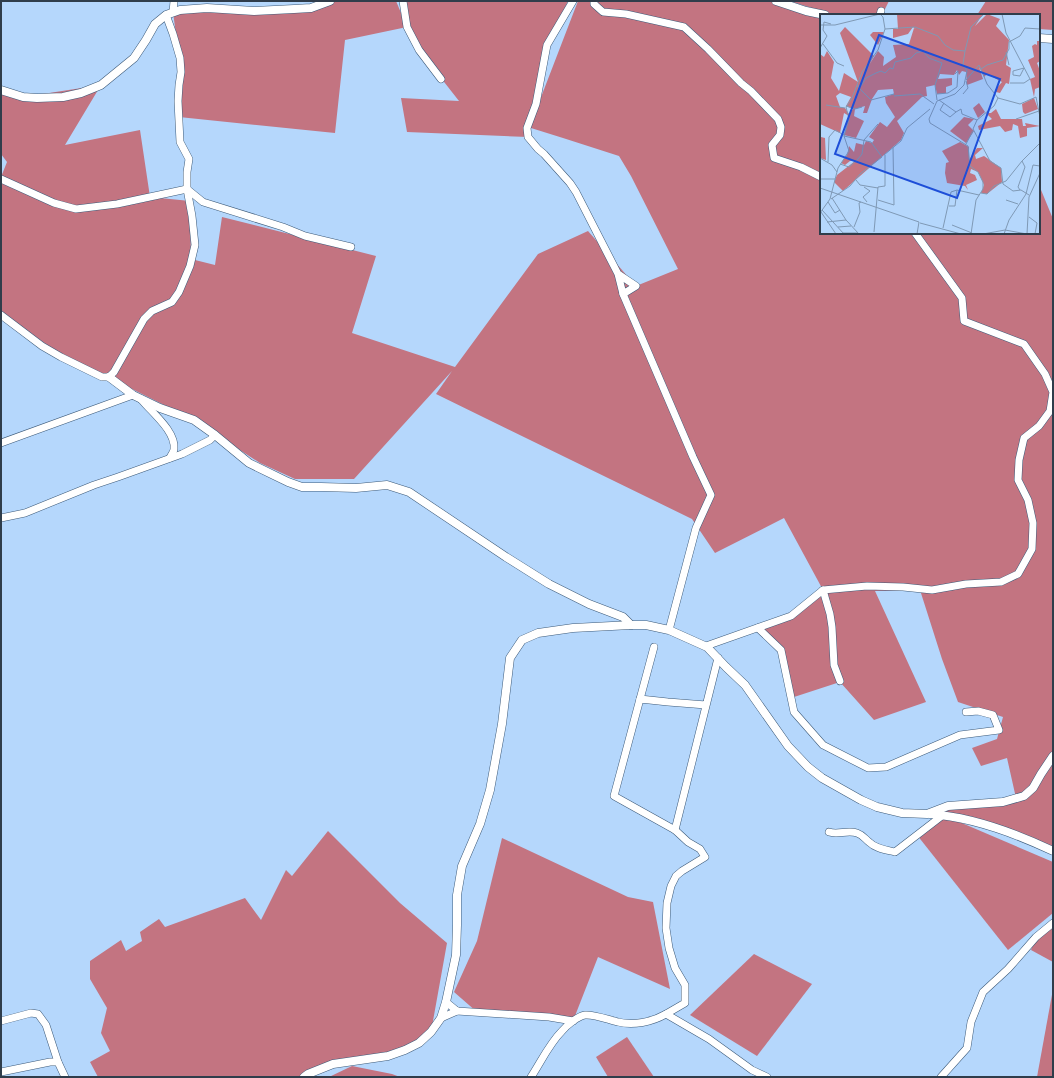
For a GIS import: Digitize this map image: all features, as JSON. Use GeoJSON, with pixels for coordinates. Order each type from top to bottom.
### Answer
{"type":"FeatureCollection","features":[{"type":"Feature","properties":{"kind":"street"},"geometry":{"type":"LineString","coordinates":[[109,377],[114,372],[144,319],[152,311],[172,302],[179,292],[190,266],[195,245],[187,189],[189,159],[180,142],[178,101],[181,72],[180,58],[169,13],[174,1]]}},
{"type":"Feature","properties":{"kind":"street"},"geometry":{"type":"LineString","coordinates":[[1,90],[23,97],[62,97],[81,93],[101,85],[134,58],[155,24],[169,13],[180,10],[207,8],[254,11],[300,9],[311,8],[330,1]]}},
{"type":"Feature","properties":{"kind":"street"},"geometry":{"type":"LineString","coordinates":[[403,1],[407,27],[420,50],[441,79]]}},
{"type":"Feature","properties":{"kind":"street"},"geometry":{"type":"LineString","coordinates":[[573,1],[547,45],[536,104],[527,128],[528,137],[573,187],[618,274],[623,294],[693,457],[711,495],[696,528],[669,630]]}},
{"type":"Feature","properties":{"kind":"street"},"geometry":{"type":"LineString","coordinates":[[594,1],[594,4],[602,12],[626,14],[684,27],[778,119],[781,127],[780,135],[772,145],[774,158],[801,167],[820,176]]}},
{"type":"Feature","properties":{"kind":"street"},"geometry":{"type":"LineString","coordinates":[[776,1],[820,14]]}},
{"type":"Feature","properties":{"kind":"street"},"geometry":{"type":"LineString","coordinates":[[1040,38],[1053,39]]}},
{"type":"Feature","properties":{"kind":"street"},"geometry":{"type":"LineString","coordinates":[[1,179],[54,203],[76,209],[117,204],[187,189]]}},
{"type":"Feature","properties":{"kind":"street"},"geometry":{"type":"LineString","coordinates":[[187,189],[203,202],[283,227],[305,236],[352,247]]}},
{"type":"Feature","properties":{"kind":"street"},"geometry":{"type":"LineString","coordinates":[[706,646],[791,616],[823,590],[867,586],[904,587],[932,590],[966,584],[1000,582],[1018,574],[1032,549],[1034,523],[1028,500],[1018,480],[1019,460],[1024,438],[1039,426],[1050,411],[1053,392],[1045,374],[1024,344],[964,322],[962,298],[916,234]]}},
{"type":"Feature","properties":{"kind":"street"},"geometry":{"type":"LineString","coordinates":[[618,274],[636,286],[623,294]]}},
{"type":"Feature","properties":{"kind":"street"},"geometry":{"type":"LineString","coordinates":[[1,314],[42,346],[61,357],[102,377],[109,377],[133,395],[141,399],[160,408],[194,420],[249,463],[288,482],[302,487],[356,488],[386,485],[409,492],[549,584],[589,604],[623,617],[631,625]]}},
{"type":"Feature","properties":{"kind":"street"},"geometry":{"type":"LineString","coordinates":[[1,443],[133,395]]}},
{"type":"Feature","properties":{"kind":"street"},"geometry":{"type":"LineString","coordinates":[[141,399],[161,421],[172,437],[174,449],[170,458]]}},
{"type":"Feature","properties":{"kind":"street"},"geometry":{"type":"LineString","coordinates":[[1,518],[25,513],[94,485],[170,458],[210,440],[215,435]]}},
{"type":"Feature","properties":{"kind":"street"},"geometry":{"type":"LineString","coordinates":[[823,590],[832,626],[834,665],[840,682]]}},
{"type":"Feature","properties":{"kind":"street"},"geometry":{"type":"LineString","coordinates":[[304,1077],[332,1064],[388,1056],[405,1050],[419,1043],[431,1032],[441,1018],[456,955],[457,895],[462,866],[480,824],[490,790],[502,724],[510,658],[522,640],[538,632],[573,628],[631,625],[646,625],[669,630],[706,646],[746,685],[788,746],[808,767],[822,778],[861,800],[877,807],[902,813],[943,815],[999,829],[1053,851]]}},
{"type":"Feature","properties":{"kind":"street"},"geometry":{"type":"LineString","coordinates":[[758,628],[781,650],[794,712],[823,745],[868,768],[886,767],[960,735],[999,730],[993,715],[978,711],[966,712]]}},
{"type":"Feature","properties":{"kind":"street"},"geometry":{"type":"LineString","coordinates":[[531,1077],[540,1064],[550,1044],[562,1030],[573,1021],[584,1015],[602,1017],[620,1023],[640,1023],[658,1019],[685,1002],[685,985],[675,968],[669,948],[666,928],[667,903],[671,886],[676,876],[705,857],[700,849],[688,842],[675,830],[614,796],[654,646]]}},
{"type":"Feature","properties":{"kind":"street"},"geometry":{"type":"LineString","coordinates":[[675,830],[718,658]]}},
{"type":"Feature","properties":{"kind":"street"},"geometry":{"type":"LineString","coordinates":[[640,699],[706,705]]}},
{"type":"Feature","properties":{"kind":"street"},"geometry":{"type":"LineString","coordinates":[[927,814],[948,806],[1003,802],[1024,796],[1033,788],[1053,756]]}},
{"type":"Feature","properties":{"kind":"street"},"geometry":{"type":"LineString","coordinates":[[829,832],[856,832],[864,836],[869,843],[879,848],[895,852],[943,815]]}},
{"type":"Feature","properties":{"kind":"street"},"geometry":{"type":"LineString","coordinates":[[941,1077],[967,1048],[971,1022],[983,992],[1008,969],[1036,937],[1053,923]]}},
{"type":"Feature","properties":{"kind":"street"},"geometry":{"type":"LineString","coordinates":[[446,1002],[456,1011]]}},
{"type":"Feature","properties":{"kind":"street"},"geometry":{"type":"LineString","coordinates":[[441,1018],[456,1011],[549,1017],[573,1021]]}},
{"type":"Feature","properties":{"kind":"street"},"geometry":{"type":"LineString","coordinates":[[1,1020],[31,1013],[38,1014],[46,1025],[58,1062],[65,1077]]}},
{"type":"Feature","properties":{"kind":"street"},"geometry":{"type":"LineString","coordinates":[[666,1014],[709,1039],[752,1070],[767,1077]]}},
{"type":"Feature","properties":{"kind":"street"},"geometry":{"type":"LineString","coordinates":[[1,1072],[50,1062],[58,1062]]}},
{"type":"Feature","properties":{"kind":"shaded area"},"geometry":{"type":"Polygon","coordinates":[[[330,1],[396,1],[407,27],[345,40],[335,133],[179,117],[181,72],[173,12],[263,10],[327,3],[330,1]]]}},
{"type":"Feature","properties":{"kind":"shaded area"},"geometry":{"type":"Polygon","coordinates":[[[406,1],[568,1],[550,40],[533,118],[578,1],[777,1],[820,19],[820,234],[1040,234],[1040,187],[1053,219],[1053,852],[937,810],[1016,798],[1007,758],[981,766],[972,748],[997,739],[1003,717],[958,702],[942,659],[920,590],[875,591],[926,702],[874,720],[840,682],[791,698],[781,650],[758,628],[791,616],[823,590],[784,518],[715,553],[692,519],[436,394],[452,371],[354,479],[295,479],[260,463],[194,420],[54,350],[1,312],[1,177],[7,162],[1,154],[1,89],[23,97],[101,85],[65,145],[140,130],[150,197],[190,201],[191,259],[215,265],[222,217],[376,256],[352,333],[455,367],[538,254],[588,231],[636,286],[678,269],[631,176],[619,156],[531,128],[528,137],[407,132],[401,98],[459,101],[419,50],[406,19],[406,1]]]}},
{"type":"Feature","properties":{"kind":"shaded area"},"geometry":{"type":"Polygon","coordinates":[[[789,1],[889,1],[882,14],[832,14],[789,1]]]}},
{"type":"Feature","properties":{"kind":"shaded area"},"geometry":{"type":"Polygon","coordinates":[[[986,1],[1053,1],[1053,30],[1040,29],[1040,14],[978,14],[986,1]]]}},
{"type":"Feature","properties":{"kind":"shaded area"},"geometry":{"type":"Polygon","coordinates":[[[943,815],[1053,862],[1053,913],[1008,950],[917,835],[943,815]]]}},
{"type":"Feature","properties":{"kind":"shaded area"},"geometry":{"type":"Polygon","coordinates":[[[328,831],[400,903],[447,943],[431,1032],[405,1050],[333,1064],[304,1077],[98,1077],[90,1062],[110,1051],[101,1033],[107,1008],[90,979],[90,961],[121,940],[126,951],[142,941],[140,932],[159,919],[165,927],[245,898],[261,920],[286,870],[292,876],[328,831]]]}},
{"type":"Feature","properties":{"kind":"shaded area"},"geometry":{"type":"Polygon","coordinates":[[[502,838],[628,897],[653,902],[670,989],[598,957],[573,1021],[477,1012],[454,992],[477,941],[502,838]]]}},
{"type":"Feature","properties":{"kind":"shaded area"},"geometry":{"type":"Polygon","coordinates":[[[1053,923],[1053,962],[1031,950],[1036,937],[1053,923]]]}},
{"type":"Feature","properties":{"kind":"shaded area"},"geometry":{"type":"Polygon","coordinates":[[[754,954],[812,984],[757,1056],[690,1015],[754,954]]]}},
{"type":"Feature","properties":{"kind":"shaded area"},"geometry":{"type":"Polygon","coordinates":[[[1053,989],[1053,1077],[1037,1077],[1053,989]]]}},
{"type":"Feature","properties":{"kind":"shaded area"},"geometry":{"type":"Polygon","coordinates":[[[627,1037],[654,1077],[608,1077],[596,1057],[627,1037]]]}},
{"type":"Feature","properties":{"kind":"shaded area"},"geometry":{"type":"Polygon","coordinates":[[[352,1066],[392,1074],[400,1077],[329,1077],[352,1066]]]}}]}
